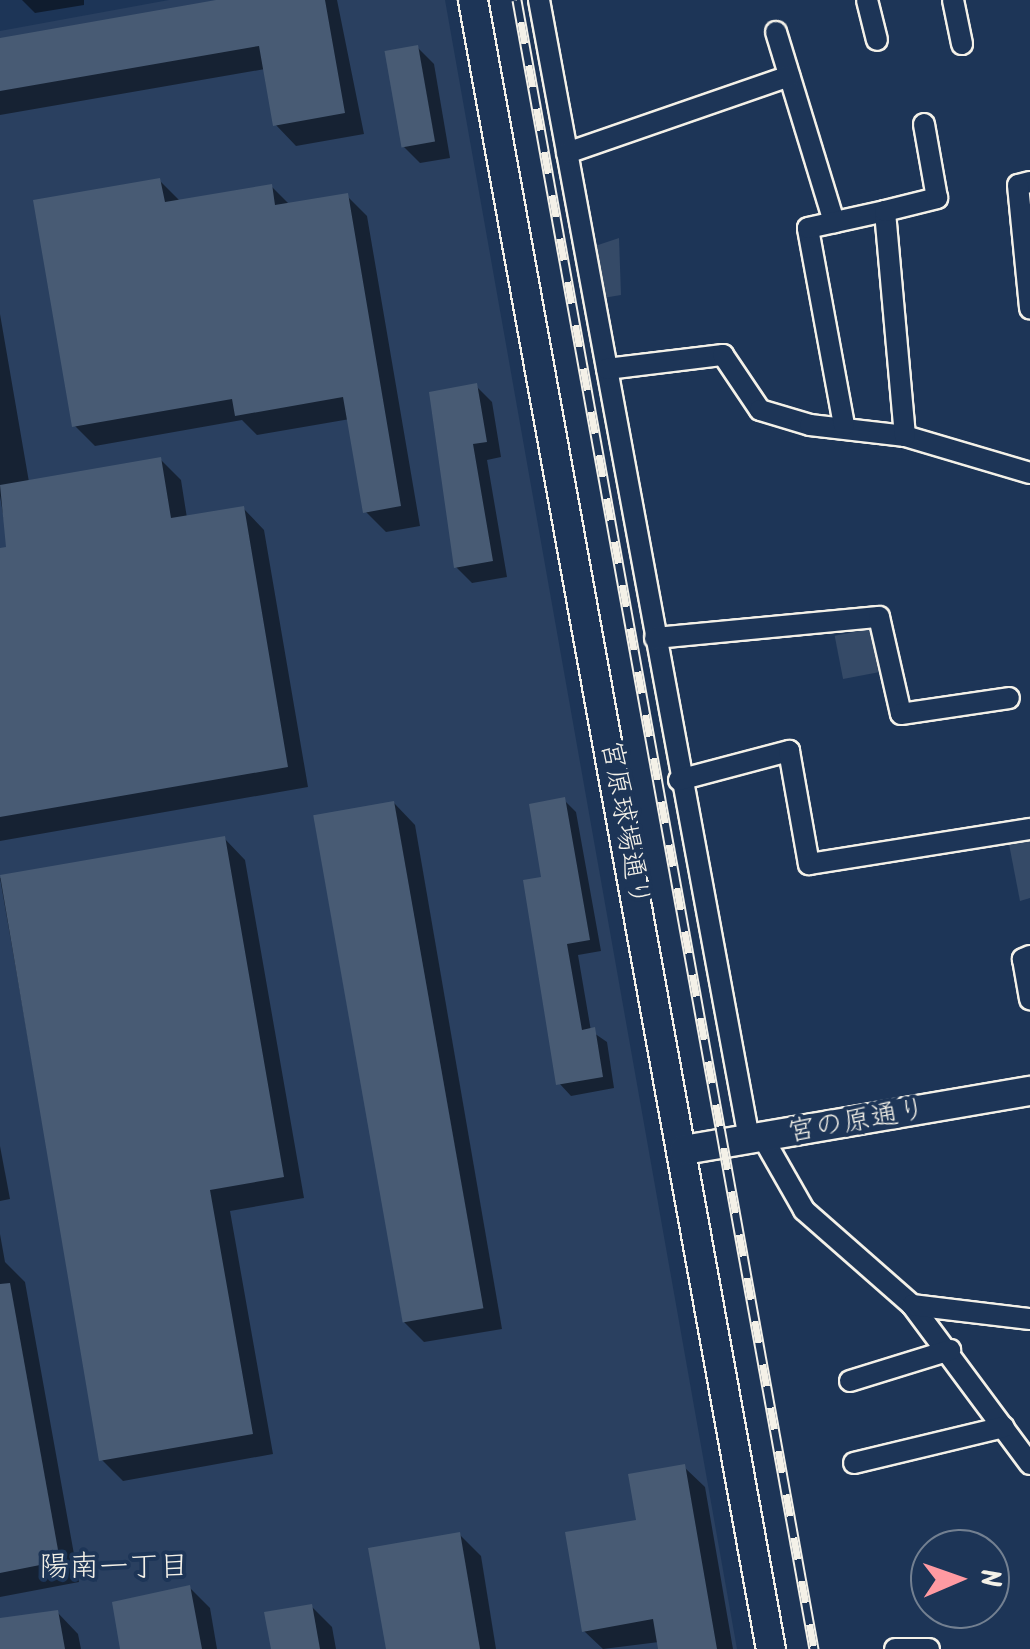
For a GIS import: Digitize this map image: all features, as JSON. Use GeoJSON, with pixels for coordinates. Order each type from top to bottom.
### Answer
{"type":"FeatureCollection","features":[{"type":"Feature","properties":{"kind":"street","name":"宮原球場通り"},"geometry":{"type":"LineString","coordinates":[[473,0],[684,1150],[771,1649]]}},
{"type":"Feature","properties":{"kind":"street"},"geometry":{"type":"LineString","coordinates":[[539,0],[679,780],[756,1138],[804,1210],[912,1304],[950,1350],[1030,1464]]}},
{"type":"Feature","properties":{"kind":"street"},"geometry":{"type":"LineString","coordinates":[[867,0],[876,40]]}},
{"type":"Feature","properties":{"kind":"street"},"geometry":{"type":"LineString","coordinates":[[953,0],[962,44]]}},
{"type":"Feature","properties":{"kind":"street"},"geometry":{"type":"LineString","coordinates":[[776,32],[834,222]]}},
{"type":"Feature","properties":{"kind":"street"},"geometry":{"type":"LineString","coordinates":[[567,154],[789,76]]}},
{"type":"Feature","properties":{"kind":"street"},"geometry":{"type":"LineString","coordinates":[[844,425],[808,228],[937,198],[924,124]]}},
{"type":"Feature","properties":{"kind":"street"},"geometry":{"type":"LineString","coordinates":[[1030,182],[1018,185],[1030,308]]}},
{"type":"Feature","properties":{"kind":"street"},"geometry":{"type":"LineString","coordinates":[[885,210],[905,436]]}},
{"type":"Feature","properties":{"kind":"street"},"geometry":{"type":"LineString","coordinates":[[606,369],[723,356],[760,410],[810,425],[844,425],[905,436],[1030,473]]}},
{"type":"Feature","properties":{"kind":"street"},"geometry":{"type":"LineString","coordinates":[[654,638],[880,617],[900,714],[1008,698]]}},
{"type":"Feature","properties":{"kind":"street"},"geometry":{"type":"LineString","coordinates":[[679,780],[789,751],[809,864],[1030,829]]}},
{"type":"Feature","properties":{"kind":"street"},"geometry":{"type":"LineString","coordinates":[[1030,956],[1023,959],[1030,999]]}},
{"type":"Feature","properties":{"kind":"street","name":"宮の原通り"},"geometry":{"type":"LineString","coordinates":[[684,1150],[1030,1091]]}},
{"type":"Feature","properties":{"kind":"street"},"geometry":{"type":"LineString","coordinates":[[912,1304],[1030,1319]]}},
{"type":"Feature","properties":{"kind":"street"},"geometry":{"type":"LineString","coordinates":[[850,1381],[950,1350]]}},
{"type":"Feature","properties":{"kind":"street"},"geometry":{"type":"LineString","coordinates":[[854,1463],[1004,1427]]}},
{"type":"Feature","properties":{"kind":"street"},"geometry":{"type":"LineString","coordinates":[[896,1649],[929,1649]]}},
{"type":"Feature","properties":{"kind":"shaded area"},"geometry":{"type":"Polygon","coordinates":[[[169,0],[445,0],[737,1649],[0,1649],[0,31],[169,0]]]}},
{"type":"Feature","properties":{"kind":"shaded area"},"geometry":{"type":"Polygon","coordinates":[[[619,238],[621,295],[597,299],[589,248],[619,238]]]}},
{"type":"Feature","properties":{"kind":"shaded area"},"geometry":{"type":"Polygon","coordinates":[[[870,629],[878,672],[843,679],[835,636],[870,629]]]}},
{"type":"Feature","properties":{"kind":"shaded area"},"geometry":{"type":"Polygon","coordinates":[[[1030,840],[1030,898],[1020,901],[1009,844],[1030,840]]]}},
{"type":"Feature","properties":{"kind":"building"},"geometry":{"type":"Polygon","coordinates":[[[216,0],[325,0],[345,113],[273,126],[259,46],[0,91],[0,38],[216,0]]]}},
{"type":"Feature","properties":{"kind":"building"},"geometry":{"type":"Polygon","coordinates":[[[418,45],[435,142],[402,147],[385,51],[418,45]]]}},
{"type":"Feature","properties":{"kind":"building"},"geometry":{"type":"Polygon","coordinates":[[[160,178],[165,202],[272,184],[275,205],[348,193],[401,506],[363,513],[343,397],[235,416],[232,399],[72,427],[33,200],[160,178]]]}},
{"type":"Feature","properties":{"kind":"building"},"geometry":{"type":"Polygon","coordinates":[[[477,383],[487,442],[473,444],[493,561],[454,568],[429,392],[477,383]]]}},
{"type":"Feature","properties":{"kind":"building"},"geometry":{"type":"Polygon","coordinates":[[[161,457],[171,518],[244,506],[288,767],[0,817],[0,548],[6,547],[0,485],[161,457]]]}},
{"type":"Feature","properties":{"kind":"building"},"geometry":{"type":"Polygon","coordinates":[[[565,797],[590,940],[567,944],[582,1030],[595,1027],[603,1077],[556,1085],[523,880],[541,877],[529,804],[565,797]]]}},
{"type":"Feature","properties":{"kind":"building"},"geometry":{"type":"Polygon","coordinates":[[[394,801],[483,1308],[403,1322],[313,815],[394,801]]]}},
{"type":"Feature","properties":{"kind":"building"},"geometry":{"type":"Polygon","coordinates":[[[225,836],[284,1177],[210,1190],[253,1434],[99,1461],[0,875],[225,836]]]}},
{"type":"Feature","properties":{"kind":"building"},"geometry":{"type":"Polygon","coordinates":[[[10,1283],[60,1561],[0,1573],[0,1284],[10,1283]]]}},
{"type":"Feature","properties":{"kind":"building"},"geometry":{"type":"Polygon","coordinates":[[[685,1464],[717,1649],[658,1649],[653,1619],[582,1632],[565,1532],[636,1520],[628,1474],[685,1464]]]}},
{"type":"Feature","properties":{"kind":"building"},"geometry":{"type":"Polygon","coordinates":[[[460,1532],[480,1649],[386,1649],[368,1548],[460,1532]]]}},
{"type":"Feature","properties":{"kind":"building"},"geometry":{"type":"Polygon","coordinates":[[[190,1585],[202,1649],[120,1649],[112,1602],[190,1585]]]}},
{"type":"Feature","properties":{"kind":"building"},"geometry":{"type":"Polygon","coordinates":[[[312,1604],[320,1649],[271,1649],[264,1612],[312,1604]]]}},
{"type":"Feature","properties":{"kind":"building"},"geometry":{"type":"Polygon","coordinates":[[[58,1610],[65,1649],[0,1649],[0,1618],[58,1610]]]}},
{"type":"Feature","properties":{"kind":"railway"},"geometry":{"type":"LineString","coordinates":[[517,0],[814,1649]]}},
{"type":"Feature","properties":{"kind":"district","name":"陽南一丁目"},"geometry":{"type":"Point","coordinates":[114,1568]}}]}
